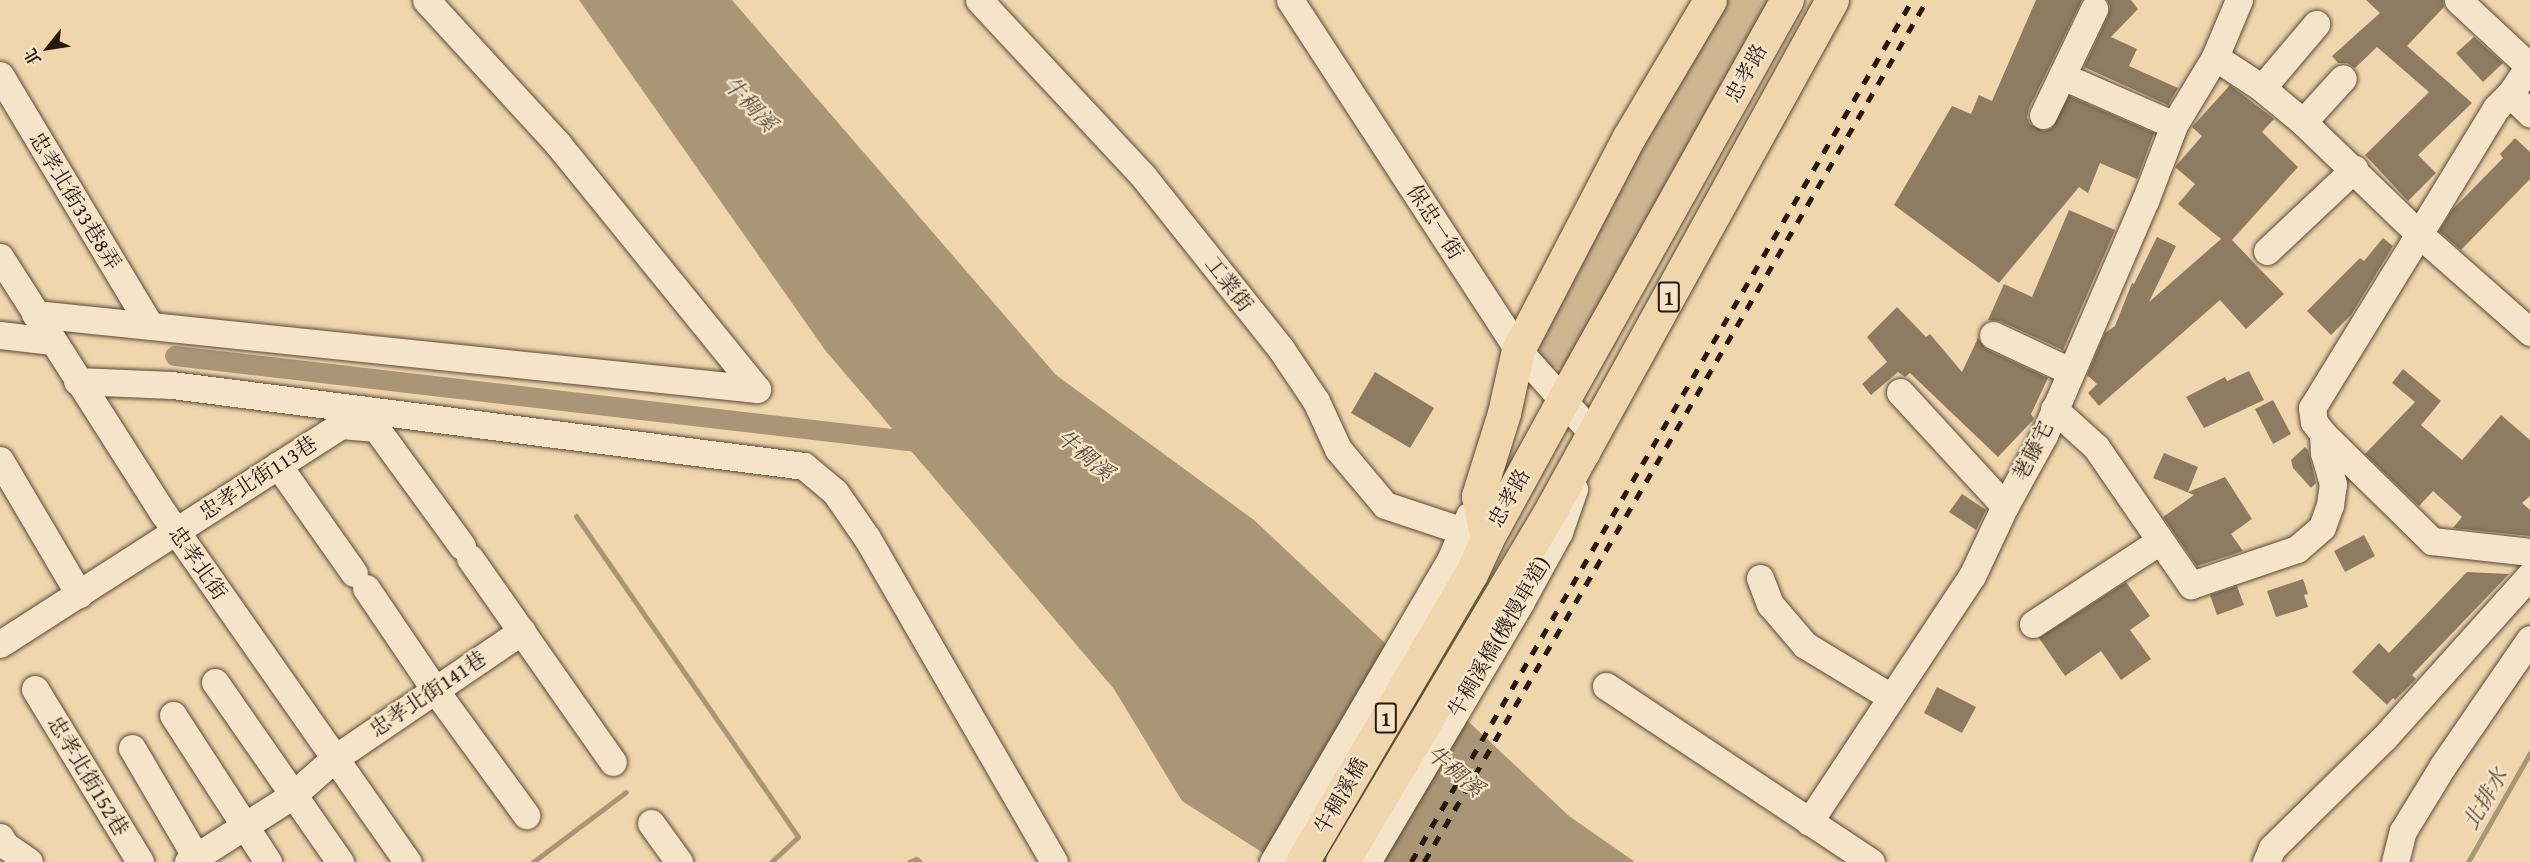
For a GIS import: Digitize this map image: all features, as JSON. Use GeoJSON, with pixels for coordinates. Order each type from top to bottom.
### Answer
{"type":"FeatureCollection","features":[{"type":"Feature","properties":{"kind":"main road","name":"忠孝路"},"geometry":{"type":"LineString","coordinates":[[1475,535],[1478,496],[1504,413],[1518,350],[1629,137],[1710,0]]}},
{"type":"Feature","properties":{"kind":"main road","name":"忠孝路"},"geometry":{"type":"LineString","coordinates":[[1475,535],[1562,402],[1787,0]]}},
{"type":"Feature","properties":{"kind":"main road","name":"忠孝路"},"geometry":{"type":"LineString","coordinates":[[1510,597],[1593,435],[1832,0]]}},
{"type":"Feature","properties":{"kind":"main road","name":"1"},"geometry":{"type":"LineString","coordinates":[[1461,566],[1475,535]]}},
{"type":"Feature","properties":{"kind":"main road","name":"牛稠溪橋"},"geometry":{"type":"LineString","coordinates":[[1302,862],[1461,566]]}},
{"type":"Feature","properties":{"kind":"main road","name":"牛稠溪橋"},"geometry":{"type":"LineString","coordinates":[[1342,862],[1510,597]]}},
{"type":"Feature","properties":{"kind":"street"},"geometry":{"type":"LineString","coordinates":[[35,314],[757,389],[558,144],[426,0]]}},
{"type":"Feature","properties":{"kind":"street","name":"工業街"},"geometry":{"type":"LineString","coordinates":[[979,0],[1143,176],[1281,349],[1316,401],[1338,449],[1384,505],[1475,535]]}},
{"type":"Feature","properties":{"kind":"street","name":"保忠一街"},"geometry":{"type":"LineString","coordinates":[[1290,0],[1518,350],[1593,435]]}},
{"type":"Feature","properties":{"kind":"street","name":"荖藤宅"},"geometry":{"type":"LineString","coordinates":[[1809,822],[1972,576],[2005,506],[2044,435],[2145,201],[2174,125],[2215,57],[2240,0]]}},
{"type":"Feature","properties":{"kind":"street"},"geometry":{"type":"LineString","coordinates":[[2458,0],[2529,66],[2510,94],[2496,108],[2312,408],[2314,422],[2323,434],[2432,541],[2530,552]]}},
{"type":"Feature","properties":{"kind":"street"},"geometry":{"type":"LineString","coordinates":[[2043,115],[2094,9]]}},
{"type":"Feature","properties":{"kind":"street"},"geometry":{"type":"LineString","coordinates":[[2262,88],[2316,24]]}},
{"type":"Feature","properties":{"kind":"street"},"geometry":{"type":"LineString","coordinates":[[2215,57],[2262,88],[2303,122],[2419,234],[2530,332]]}},
{"type":"Feature","properties":{"kind":"street","name":"忠孝北街33巷8弄"},"geometry":{"type":"LineString","coordinates":[[0,75],[150,326]]}},
{"type":"Feature","properties":{"kind":"street"},"geometry":{"type":"LineString","coordinates":[[2062,76],[2174,125]]}},
{"type":"Feature","properties":{"kind":"street"},"geometry":{"type":"LineString","coordinates":[[2303,122],[2343,78]]}},
{"type":"Feature","properties":{"kind":"street"},"geometry":{"type":"LineString","coordinates":[[2510,94],[2530,112]]}},
{"type":"Feature","properties":{"kind":"street"},"geometry":{"type":"LineString","coordinates":[[2267,251],[2354,169]]}},
{"type":"Feature","properties":{"kind":"street","name":"忠孝北街"},"geometry":{"type":"LineString","coordinates":[[0,257],[51,341],[176,531],[408,862]]}},
{"type":"Feature","properties":{"kind":"street"},"geometry":{"type":"LineString","coordinates":[[0,335],[51,341]]}},
{"type":"Feature","properties":{"kind":"street"},"geometry":{"type":"LineString","coordinates":[[1994,335],[2070,371]]}},
{"type":"Feature","properties":{"kind":"street"},"geometry":{"type":"LineString","coordinates":[[77,381],[172,385],[804,466],[835,492],[867,538],[1054,862]]}},
{"type":"Feature","properties":{"kind":"street"},"geometry":{"type":"LineString","coordinates":[[1900,392],[2005,506]]}},
{"type":"Feature","properties":{"kind":"street"},"geometry":{"type":"LineString","coordinates":[[2054,409],[2096,447],[2191,585],[2297,549],[2322,527],[2330,505],[2333,484],[2324,453],[2323,434]]}},
{"type":"Feature","properties":{"kind":"street","name":"忠孝北街113巷"},"geometry":{"type":"LineString","coordinates":[[2,638],[79,594],[341,425],[376,428],[522,631]]}},
{"type":"Feature","properties":{"kind":"street"},"geometry":{"type":"LineString","coordinates":[[0,460],[79,594]]}},
{"type":"Feature","properties":{"kind":"street"},"geometry":{"type":"LineString","coordinates":[[279,465],[435,690],[526,815]]}},
{"type":"Feature","properties":{"kind":"street"},"geometry":{"type":"LineString","coordinates":[[2032,624],[2160,541]]}},
{"type":"Feature","properties":{"kind":"street"},"geometry":{"type":"LineString","coordinates":[[1273,862],[1461,566]]}},
{"type":"Feature","properties":{"kind":"street"},"geometry":{"type":"LineString","coordinates":[[2266,862],[2272,848],[2384,738],[2530,575]]}},
{"type":"Feature","properties":{"kind":"street"},"geometry":{"type":"LineString","coordinates":[[1760,578],[1770,604],[1804,645],[1891,697]]}},
{"type":"Feature","properties":{"kind":"street","name":"牛稠溪橋(機慢車道)"},"geometry":{"type":"LineString","coordinates":[[1367,862],[1510,597]]}},
{"type":"Feature","properties":{"kind":"street"},"geometry":{"type":"LineString","coordinates":[[522,631],[613,762]]}},
{"type":"Feature","properties":{"kind":"street","name":"忠孝北街141巷"},"geometry":{"type":"LineString","coordinates":[[335,758],[522,631]]}},
{"type":"Feature","properties":{"kind":"street"},"geometry":{"type":"LineString","coordinates":[[2395,862],[2403,831],[2436,776],[2530,639]]}},
{"type":"Feature","properties":{"kind":"street"},"geometry":{"type":"LineString","coordinates":[[215,682],[340,862]]}},
{"type":"Feature","properties":{"kind":"street"},"geometry":{"type":"LineString","coordinates":[[1605,686],[1871,862]]}},
{"type":"Feature","properties":{"kind":"street","name":"忠孝北街152巷"},"geometry":{"type":"LineString","coordinates":[[35,689],[140,862]]}},
{"type":"Feature","properties":{"kind":"street"},"geometry":{"type":"LineString","coordinates":[[172,715],[268,862]]}},
{"type":"Feature","properties":{"kind":"street"},"geometry":{"type":"LineString","coordinates":[[132,748],[194,860],[293,795],[335,758]]}},
{"type":"Feature","properties":{"kind":"street"},"geometry":{"type":"LineString","coordinates":[[651,823],[679,862]]}},
{"type":"Feature","properties":{"kind":"street"},"geometry":{"type":"LineString","coordinates":[[0,837],[5,845],[29,862]]}},
{"type":"Feature","properties":{"kind":"shaded area"},"geometry":{"type":"Polygon","coordinates":[[[1726,0],[1772,0],[1570,364],[1560,368],[1548,366],[1541,356],[1538,340],[1556,303],[1726,0]]]}},
{"type":"Feature","properties":{"kind":"water","name":"牛稠溪"},"geometry":{"type":"Polygon","coordinates":[[[579,0],[732,0],[1056,375],[1254,520],[1569,816],[1635,862],[1277,862],[1182,801],[1114,689],[825,350],[579,0]]]}},
{"type":"Feature","properties":{"kind":"building"},"geometry":{"type":"Polygon","coordinates":[[[2036,0],[2082,0],[2029,108],[2027,117],[2030,124],[2044,131],[2052,128],[2069,96],[2154,133],[2137,179],[2100,163],[2088,193],[2079,187],[1999,283],[1894,205],[1952,106],[1971,114],[1979,95],[1992,101],[2036,0]]]}},
{"type":"Feature","properties":{"kind":"building"},"geometry":{"type":"Polygon","coordinates":[[[2107,0],[2131,0],[2138,9],[2111,37],[2137,49],[2129,66],[2178,88],[2168,105],[2084,67],[2108,16],[2110,7],[2107,0]]]}},
{"type":"Feature","properties":{"kind":"building"},"geometry":{"type":"Polygon","coordinates":[[[2366,0],[2443,0],[2444,7],[2407,46],[2472,103],[2418,155],[2436,173],[2408,201],[2365,155],[2429,92],[2377,47],[2355,68],[2347,63],[2338,63],[2332,56],[2380,13],[2366,0]]]}},
{"type":"Feature","properties":{"kind":"building"},"geometry":{"type":"Polygon","coordinates":[[[2474,37],[2503,63],[2483,82],[2456,53],[2474,37]]]}},
{"type":"Feature","properties":{"kind":"building"},"geometry":{"type":"Polygon","coordinates":[[[2230,85],[2274,119],[2262,132],[2298,167],[2232,240],[2284,294],[2246,329],[2220,300],[2099,406],[2088,393],[2097,384],[2087,375],[2105,333],[2115,326],[2132,283],[2134,284],[2157,237],[2176,246],[2149,302],[2221,239],[2178,204],[2195,184],[2175,167],[2202,136],[2192,127],[2230,85]]]}},
{"type":"Feature","properties":{"kind":"building"},"geometry":{"type":"Polygon","coordinates":[[[2515,138],[2530,152],[2530,179],[2461,250],[2439,231],[2452,210],[2503,158],[2500,154],[2515,138]]]}},
{"type":"Feature","properties":{"kind":"building"},"geometry":{"type":"Polygon","coordinates":[[[2069,210],[2115,230],[2063,350],[2000,321],[1988,320],[2004,284],[2032,297],[2069,210]]]}},
{"type":"Feature","properties":{"kind":"building"},"geometry":{"type":"Polygon","coordinates":[[[2383,238],[2393,246],[2351,315],[2331,335],[2307,311],[2360,258],[2364,261],[2383,238]]]}},
{"type":"Feature","properties":{"kind":"building"},"geometry":{"type":"Polygon","coordinates":[[[1897,307],[1926,337],[1930,334],[1962,372],[1978,338],[1986,349],[2048,378],[2031,414],[2034,419],[1998,457],[1910,373],[1905,377],[1898,372],[1871,395],[1862,384],[1887,362],[1867,337],[1897,307]]]}},
{"type":"Feature","properties":{"kind":"building"},"geometry":{"type":"Polygon","coordinates":[[[2403,369],[2441,401],[2421,425],[2462,460],[2501,415],[2530,440],[2530,496],[2522,503],[2530,510],[2530,536],[2453,528],[2462,517],[2433,491],[2419,506],[2365,454],[2415,402],[2392,383],[2403,369]]]}},
{"type":"Feature","properties":{"kind":"building"},"geometry":{"type":"Polygon","coordinates":[[[2249,371],[2264,400],[2204,428],[2186,397],[2225,377],[2227,381],[2249,371]]]}},
{"type":"Feature","properties":{"kind":"building"},"geometry":{"type":"Polygon","coordinates":[[[1375,372],[1434,408],[1410,448],[1351,413],[1375,372]]]}},
{"type":"Feature","properties":{"kind":"building"},"geometry":{"type":"Polygon","coordinates":[[[2273,400],[2291,434],[2273,444],[2255,409],[2273,400]]]}},
{"type":"Feature","properties":{"kind":"building"},"geometry":{"type":"Polygon","coordinates":[[[2305,447],[2308,450],[2316,483],[2311,488],[2293,468],[2291,460],[2305,447]]]}},
{"type":"Feature","properties":{"kind":"building"},"geometry":{"type":"Polygon","coordinates":[[[2164,453],[2198,467],[2188,492],[2225,477],[2252,519],[2231,534],[2243,551],[2197,566],[2163,517],[2194,495],[2153,478],[2164,453]]]}},
{"type":"Feature","properties":{"kind":"building"},"geometry":{"type":"Polygon","coordinates":[[[1962,494],[1986,510],[1976,530],[1949,512],[1962,494]]]}},
{"type":"Feature","properties":{"kind":"building"},"geometry":{"type":"Polygon","coordinates":[[[2364,535],[2375,556],[2345,572],[2334,551],[2364,535]]]}},
{"type":"Feature","properties":{"kind":"building"},"geometry":{"type":"Polygon","coordinates":[[[2467,572],[2509,574],[2412,675],[2416,679],[2387,705],[2352,672],[2379,643],[2389,653],[2467,572]]]}},
{"type":"Feature","properties":{"kind":"building"},"geometry":{"type":"Polygon","coordinates":[[[2303,579],[2308,594],[2304,595],[2308,607],[2276,617],[2267,591],[2303,579]]]}},
{"type":"Feature","properties":{"kind":"building"},"geometry":{"type":"Polygon","coordinates":[[[2126,582],[2150,616],[2130,630],[2151,659],[2121,680],[2101,651],[2065,676],[2039,638],[2126,582]]]}},
{"type":"Feature","properties":{"kind":"building"},"geometry":{"type":"Polygon","coordinates":[[[2237,586],[2244,605],[2217,615],[2210,595],[2237,586]]]}},
{"type":"Feature","properties":{"kind":"building"},"geometry":{"type":"Polygon","coordinates":[[[1937,687],[1976,707],[1962,733],[1924,713],[1937,687]]]}},
{"type":"Feature","properties":{"kind":"waterway"},"geometry":{"type":"LineString","coordinates":[[175,356],[926,443]]}},
{"type":"Feature","properties":{"kind":"waterway"},"geometry":{"type":"LineString","coordinates":[[576,516],[798,837],[771,862]]}},
{"type":"Feature","properties":{"kind":"waterway","name":"北排水"},"geometry":{"type":"LineString","coordinates":[[2468,862],[2530,753]]}},
{"type":"Feature","properties":{"kind":"waterway"},"geometry":{"type":"LineString","coordinates":[[533,862],[626,792]]}},
{"type":"Feature","properties":{"kind":"waterway"},"geometry":{"type":"LineString","coordinates":[[909,862],[916,859],[920,862]]}},
{"type":"Feature","properties":{"kind":"railway"},"geometry":{"type":"LineString","coordinates":[[1411,862],[1912,0]]}},
{"type":"Feature","properties":{"kind":"railway"},"geometry":{"type":"LineString","coordinates":[[1424,862],[1927,0]]}}]}
